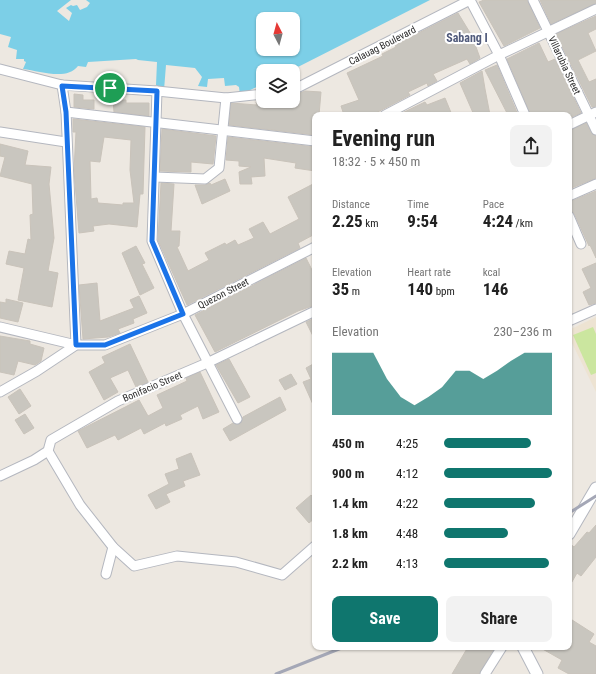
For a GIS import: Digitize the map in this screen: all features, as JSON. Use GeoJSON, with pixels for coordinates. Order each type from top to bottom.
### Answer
{"type":"FeatureCollection","features":[{"type":"Feature","properties":{"kind":"street"},"geometry":{"type":"LineString","coordinates":[[470,0],[499,55],[524,112]]}},
{"type":"Feature","properties":{"kind":"street","name":"Calauag Boulevard"},"geometry":{"type":"LineString","coordinates":[[300,86],[470,0]]}},
{"type":"Feature","properties":{"kind":"street","name":"Villarubia Street"},"geometry":{"type":"LineString","coordinates":[[533,0],[592,114],[596,130]]}},
{"type":"Feature","properties":{"kind":"street"},"geometry":{"type":"LineString","coordinates":[[391,112],[499,55],[596,9]]}},
{"type":"Feature","properties":{"kind":"street"},"geometry":{"type":"LineString","coordinates":[[0,69],[62,86],[157,91],[226,98],[256,95]]}},
{"type":"Feature","properties":{"kind":"street"},"geometry":{"type":"LineString","coordinates":[[0,392],[37,371],[76,345],[66,142],[66,112],[62,86]]}},
{"type":"Feature","properties":{"kind":"street"},"geometry":{"type":"LineString","coordinates":[[157,91],[152,241],[183,314],[237,419]]}},
{"type":"Feature","properties":{"kind":"street"},"geometry":{"type":"LineString","coordinates":[[155,177],[205,179],[219,168],[226,98]]}},
{"type":"Feature","properties":{"kind":"street"},"geometry":{"type":"LineString","coordinates":[[66,112],[312,141]]}},
{"type":"Feature","properties":{"kind":"street"},"geometry":{"type":"LineString","coordinates":[[572,124],[592,114]]}},
{"type":"Feature","properties":{"kind":"street"},"geometry":{"type":"LineString","coordinates":[[0,132],[66,142]]}},
{"type":"Feature","properties":{"kind":"street"},"geometry":{"type":"LineString","coordinates":[[572,195],[596,184]]}},
{"type":"Feature","properties":{"kind":"street"},"geometry":{"type":"LineString","coordinates":[[572,223],[581,244]]}},
{"type":"Feature","properties":{"kind":"street","name":"Quezon Street"},"geometry":{"type":"LineString","coordinates":[[0,327],[76,345],[105,345],[183,314],[312,249]]}},
{"type":"Feature","properties":{"kind":"street"},"geometry":{"type":"LineString","coordinates":[[572,320],[596,309]]}},
{"type":"Feature","properties":{"kind":"street","name":"Bonifacio Street"},"geometry":{"type":"LineString","coordinates":[[0,476],[34,460],[48,451],[51,440],[118,401],[207,363],[312,311]]}},
{"type":"Feature","properties":{"kind":"street"},"geometry":{"type":"LineString","coordinates":[[48,451],[80,506],[113,547],[134,566],[176,556],[236,562],[282,575],[312,549]]}},
{"type":"Feature","properties":{"kind":"street"},"geometry":{"type":"LineString","coordinates":[[572,529],[596,488]]}},
{"type":"Feature","properties":{"kind":"street"},"geometry":{"type":"LineString","coordinates":[[106,574],[113,547]]}},
{"type":"Feature","properties":{"kind":"street"},"geometry":{"type":"LineString","coordinates":[[485,674],[500,650]]}},
{"type":"Feature","properties":{"kind":"street"},"geometry":{"type":"LineString","coordinates":[[525,650],[537,674]]}},
{"type":"Feature","properties":{"kind":"shaded area"},"geometry":{"type":"Polygon","coordinates":[[[596,317],[596,392],[572,343],[572,329],[596,317]]]}},
{"type":"Feature","properties":{"kind":"green space"},"geometry":{"type":"Polygon","coordinates":[[[593,327],[596,334],[596,373],[591,375],[573,335],[593,327]]]}},
{"type":"Feature","properties":{"kind":"water"},"geometry":{"type":"Polygon","coordinates":[[[0,0],[71,0],[57,11],[69,21],[72,13],[66,8],[71,5],[77,5],[80,10],[87,7],[90,3],[86,0],[430,0],[300,66],[300,64],[256,64],[256,87],[240,95],[239,87],[236,85],[225,86],[224,78],[208,79],[207,87],[198,86],[202,77],[195,68],[166,65],[164,90],[156,85],[157,62],[136,59],[88,62],[86,67],[78,66],[73,71],[60,74],[23,69],[26,62],[24,59],[16,59],[17,50],[8,47],[11,37],[0,34],[0,0]]]}},
{"type":"Feature","properties":{"kind":"building"},"geometry":{"type":"Polygon","coordinates":[[[484,0],[527,0],[540,28],[504,46],[479,2],[484,0]]]}},
{"type":"Feature","properties":{"kind":"building"},"geometry":{"type":"Polygon","coordinates":[[[540,0],[596,0],[596,3],[551,24],[540,0]]]}},
{"type":"Feature","properties":{"kind":"building"},"geometry":{"type":"Polygon","coordinates":[[[458,13],[472,36],[480,58],[470,64],[467,59],[433,74],[437,81],[428,86],[427,83],[408,92],[410,95],[378,112],[343,112],[341,106],[359,100],[347,73],[383,56],[382,54],[396,47],[395,45],[458,13]]]}},
{"type":"Feature","properties":{"kind":"building"},"geometry":{"type":"Polygon","coordinates":[[[596,16],[596,29],[588,33],[596,51],[578,60],[589,82],[596,79],[596,106],[592,107],[556,34],[596,16]]]}},
{"type":"Feature","properties":{"kind":"building"},"geometry":{"type":"Polygon","coordinates":[[[539,43],[548,62],[555,59],[581,113],[572,117],[572,112],[530,112],[507,59],[539,43]]]}},
{"type":"Feature","properties":{"kind":"building"},"geometry":{"type":"Polygon","coordinates":[[[497,65],[517,112],[506,112],[485,70],[497,65]]]}},
{"type":"Feature","properties":{"kind":"building"},"geometry":{"type":"Polygon","coordinates":[[[482,71],[489,112],[473,112],[460,83],[482,71]]]}},
{"type":"Feature","properties":{"kind":"building"},"geometry":{"type":"Polygon","coordinates":[[[305,91],[321,92],[319,112],[312,112],[312,135],[229,125],[231,103],[256,105],[256,108],[300,108],[300,93],[305,91]]]}},
{"type":"Feature","properties":{"kind":"building"},"geometry":{"type":"Polygon","coordinates":[[[74,94],[83,95],[83,100],[94,100],[94,109],[74,107],[74,94]]]}},
{"type":"Feature","properties":{"kind":"building"},"geometry":{"type":"Polygon","coordinates":[[[445,98],[451,112],[404,112],[425,102],[427,105],[445,98]]]}},
{"type":"Feature","properties":{"kind":"building"},"geometry":{"type":"Polygon","coordinates":[[[113,100],[126,100],[126,103],[149,103],[149,116],[114,112],[113,100]]]}},
{"type":"Feature","properties":{"kind":"building"},"geometry":{"type":"Polygon","coordinates":[[[73,119],[145,127],[143,194],[140,194],[137,227],[109,224],[93,226],[94,231],[79,233],[74,170],[76,132],[73,132],[73,119]],[[104,137],[100,162],[90,161],[91,199],[97,198],[98,203],[123,205],[123,203],[134,203],[130,170],[131,140],[104,137]]]}},
{"type":"Feature","properties":{"kind":"building"},"geometry":{"type":"Polygon","coordinates":[[[586,123],[591,133],[596,136],[596,178],[572,188],[572,130],[586,123]]]}},
{"type":"Feature","properties":{"kind":"building"},"geometry":{"type":"Polygon","coordinates":[[[162,129],[216,136],[213,164],[191,162],[191,172],[160,171],[162,129]]]}},
{"type":"Feature","properties":{"kind":"building"},"geometry":{"type":"Polygon","coordinates":[[[228,137],[312,147],[312,171],[295,168],[296,163],[264,158],[265,176],[251,177],[252,184],[240,184],[239,172],[251,167],[239,166],[239,161],[226,160],[228,137]]]}},
{"type":"Feature","properties":{"kind":"building"},"geometry":{"type":"Polygon","coordinates":[[[0,144],[28,151],[25,165],[51,167],[49,184],[54,238],[48,271],[58,273],[52,307],[18,300],[24,268],[6,264],[9,251],[25,254],[28,239],[31,240],[30,215],[33,214],[32,184],[0,176],[5,157],[0,156],[0,144]]]}},
{"type":"Feature","properties":{"kind":"building"},"geometry":{"type":"Polygon","coordinates":[[[225,179],[230,191],[202,204],[195,185],[205,185],[210,183],[211,185],[225,179]]]}},
{"type":"Feature","properties":{"kind":"building"},"geometry":{"type":"Polygon","coordinates":[[[161,183],[174,184],[171,231],[180,231],[179,246],[177,247],[188,271],[209,260],[205,253],[225,243],[226,245],[235,240],[238,245],[254,238],[249,229],[263,222],[270,234],[299,219],[288,197],[312,185],[312,236],[298,243],[300,248],[187,305],[158,240],[161,183]]]}},
{"type":"Feature","properties":{"kind":"building"},"geometry":{"type":"Polygon","coordinates":[[[596,191],[596,258],[574,213],[572,212],[572,201],[596,191]]]}},
{"type":"Feature","properties":{"kind":"building"},"geometry":{"type":"Polygon","coordinates":[[[136,246],[145,263],[142,264],[154,288],[140,295],[122,253],[136,246]]]}},
{"type":"Feature","properties":{"kind":"building"},"geometry":{"type":"Polygon","coordinates":[[[306,258],[312,270],[312,306],[298,311],[215,352],[195,315],[306,258]]]}},
{"type":"Feature","properties":{"kind":"building"},"geometry":{"type":"Polygon","coordinates":[[[596,263],[596,303],[589,305],[583,292],[591,288],[582,269],[596,263]]]}},
{"type":"Feature","properties":{"kind":"building"},"geometry":{"type":"Polygon","coordinates":[[[97,283],[100,321],[134,308],[130,300],[139,296],[147,313],[133,319],[134,323],[118,329],[120,333],[108,337],[83,339],[79,285],[97,283]]]}},
{"type":"Feature","properties":{"kind":"building"},"geometry":{"type":"Polygon","coordinates":[[[6,299],[23,303],[18,322],[0,318],[0,302],[6,303],[6,299]]]}},
{"type":"Feature","properties":{"kind":"building"},"geometry":{"type":"Polygon","coordinates":[[[312,319],[312,334],[306,322],[312,319]]]}},
{"type":"Feature","properties":{"kind":"building"},"geometry":{"type":"Polygon","coordinates":[[[0,336],[30,341],[30,344],[44,348],[41,361],[35,365],[18,361],[14,375],[0,372],[0,336]]]}},
{"type":"Feature","properties":{"kind":"building"},"geometry":{"type":"Polygon","coordinates":[[[130,344],[148,382],[136,387],[128,370],[110,378],[118,392],[104,400],[89,372],[105,363],[102,357],[130,344]]]}},
{"type":"Feature","properties":{"kind":"building"},"geometry":{"type":"Polygon","coordinates":[[[229,359],[250,397],[238,403],[216,365],[229,359]]]}},
{"type":"Feature","properties":{"kind":"building"},"geometry":{"type":"Polygon","coordinates":[[[312,365],[312,402],[303,382],[311,379],[306,368],[312,365]]]}},
{"type":"Feature","properties":{"kind":"building"},"geometry":{"type":"Polygon","coordinates":[[[200,372],[219,412],[203,419],[198,406],[180,415],[182,419],[166,426],[165,423],[144,434],[141,428],[118,440],[115,435],[87,448],[78,431],[139,400],[148,416],[163,408],[157,395],[187,381],[186,378],[200,372]]]}},
{"type":"Feature","properties":{"kind":"building"},"geometry":{"type":"Polygon","coordinates":[[[291,374],[297,384],[285,390],[279,380],[291,374]]]}},
{"type":"Feature","properties":{"kind":"building"},"geometry":{"type":"Polygon","coordinates":[[[20,389],[31,406],[19,414],[8,397],[20,389]]]}},
{"type":"Feature","properties":{"kind":"building"},"geometry":{"type":"Polygon","coordinates":[[[280,397],[286,410],[230,441],[223,429],[233,423],[240,424],[243,417],[280,397]]]}},
{"type":"Feature","properties":{"kind":"building"},"geometry":{"type":"Polygon","coordinates":[[[25,414],[34,428],[24,434],[15,420],[25,414]]]}},
{"type":"Feature","properties":{"kind":"building"},"geometry":{"type":"Polygon","coordinates":[[[191,453],[200,475],[183,481],[185,486],[166,494],[170,502],[156,509],[148,495],[169,484],[165,474],[179,469],[176,459],[191,453]]]}},
{"type":"Feature","properties":{"kind":"building"},"geometry":{"type":"Polygon","coordinates":[[[311,495],[312,520],[309,523],[296,508],[311,495]]]}},
{"type":"Feature","properties":{"kind":"building"},"geometry":{"type":"Polygon","coordinates":[[[596,525],[596,557],[581,576],[577,573],[572,582],[572,545],[574,547],[587,532],[589,533],[596,525]]]}},
{"type":"Feature","properties":{"kind":"building"},"geometry":{"type":"Polygon","coordinates":[[[572,620],[594,634],[589,642],[596,646],[596,674],[569,674],[558,668],[562,660],[544,650],[572,650],[572,620]]]}},
{"type":"Feature","properties":{"kind":"building"},"geometry":{"type":"Polygon","coordinates":[[[466,650],[493,650],[479,674],[452,674],[466,650]]]}},
{"type":"Feature","properties":{"kind":"railway"},"geometry":{"type":"LineString","coordinates":[[572,511],[596,496]]}},
{"type":"Feature","properties":{"kind":"railway"},"geometry":{"type":"LineString","coordinates":[[276,674],[336,650]]}},
{"type":"Feature","properties":{"kind":"district","name":"Sabang I"},"geometry":{"type":"Point","coordinates":[467,38]}},
{"type":"Feature","properties":{"kind":"route"},"geometry":{"type":"LineString","coordinates":[[62,86],[110,88],[157,91],[152,241],[183,314],[105,345],[76,345],[66,142],[66,112],[62,86]]}}]}
